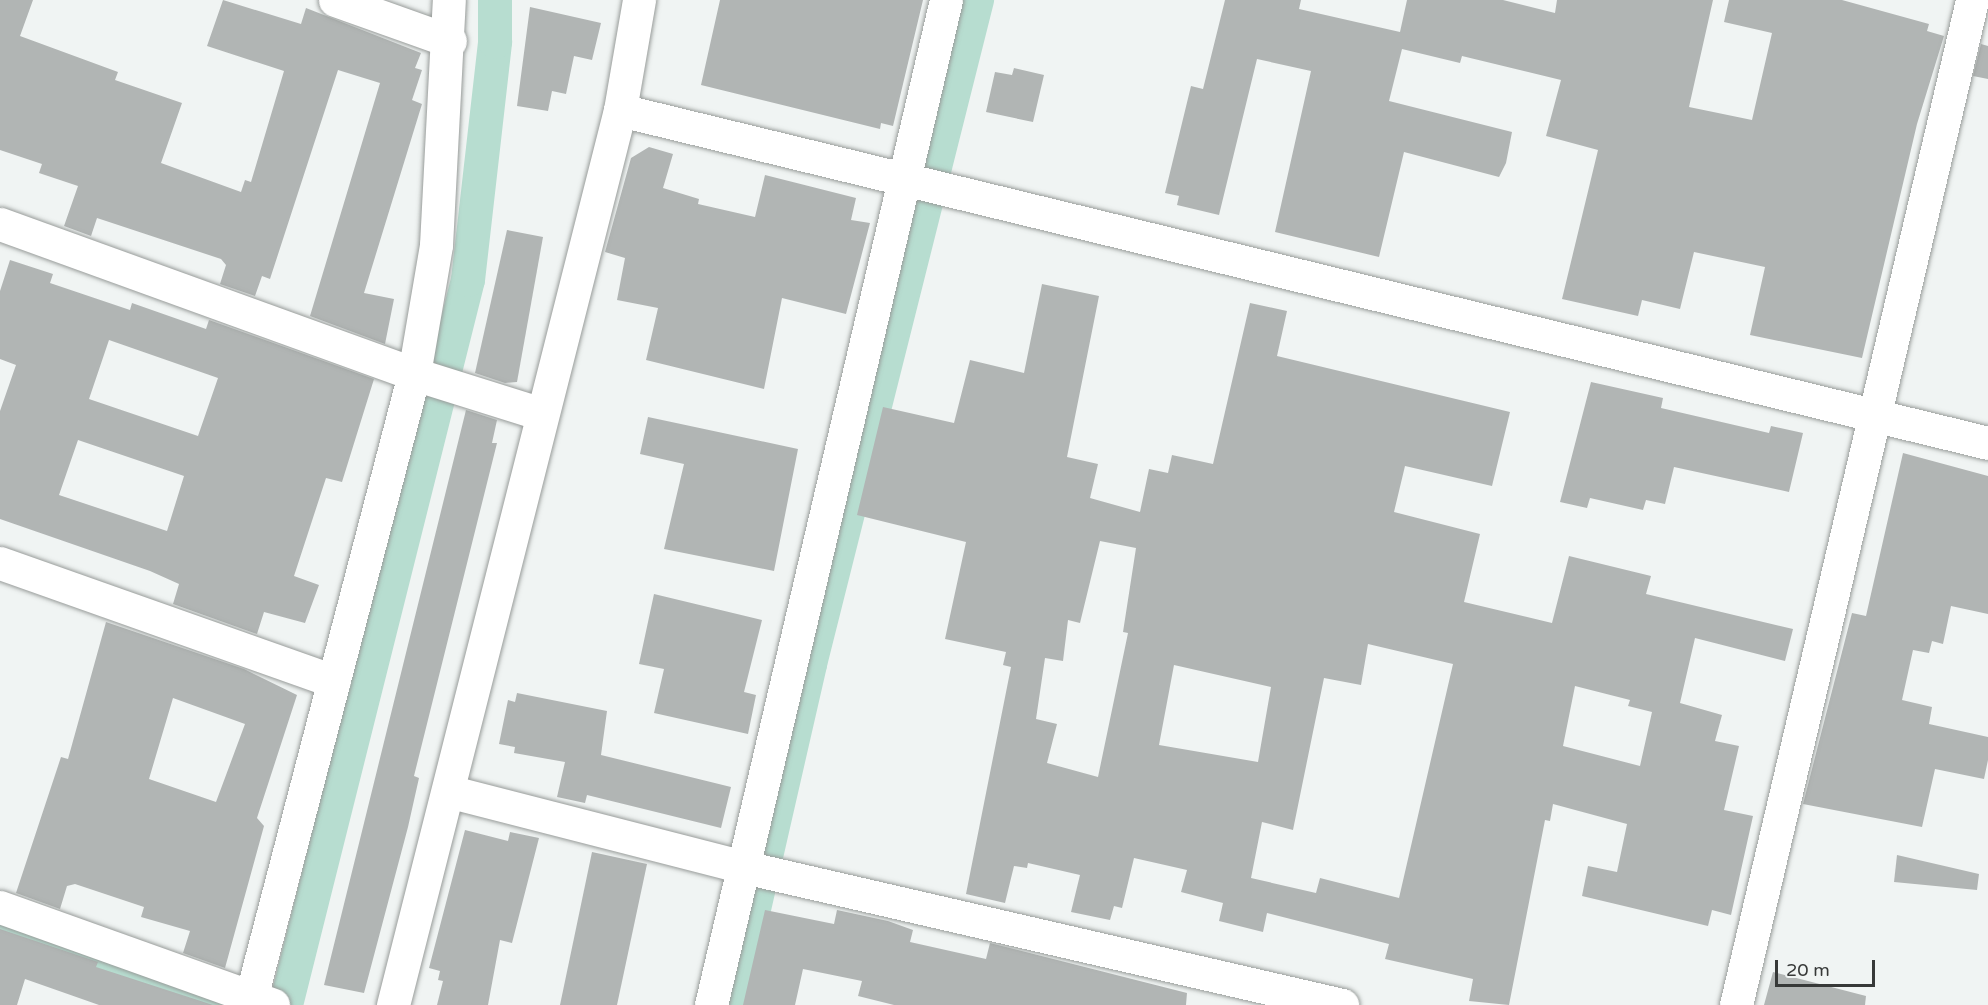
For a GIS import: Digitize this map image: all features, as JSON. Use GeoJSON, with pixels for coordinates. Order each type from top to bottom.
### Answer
{"type":"FeatureCollection","features":[{"type":"Feature","properties":{"kind":"street"},"geometry":{"type":"LineString","coordinates":[[335,0],[450,42]]}},
{"type":"Feature","properties":{"kind":"street"},"geometry":{"type":"LineString","coordinates":[[0,907],[258,1002],[334,681],[414,374],[436,245],[450,42],[449,0]]}},
{"type":"Feature","properties":{"kind":"street"},"geometry":{"type":"LineString","coordinates":[[393,1005],[620,110],[639,0]]}},
{"type":"Feature","properties":{"kind":"street"},"geometry":{"type":"LineString","coordinates":[[711,1005],[946,0]]}},
{"type":"Feature","properties":{"kind":"street"},"geometry":{"type":"LineString","coordinates":[[1736,1005],[1972,0]]}},
{"type":"Feature","properties":{"kind":"street"},"geometry":{"type":"LineString","coordinates":[[620,110],[1988,443]]}},
{"type":"Feature","properties":{"kind":"street"},"geometry":{"type":"LineString","coordinates":[[0,224],[414,374],[542,414]]}},
{"type":"Feature","properties":{"kind":"street"},"geometry":{"type":"LineString","coordinates":[[0,564],[334,681]]}},
{"type":"Feature","properties":{"kind":"street"},"geometry":{"type":"LineString","coordinates":[[448,791],[1229,992],[1342,1005]]}},
{"type":"Feature","properties":{"kind":"building"},"geometry":{"type":"Polygon","coordinates":[[[0,0],[33,0],[20,36],[118,72],[115,80],[182,103],[161,163],[241,192],[245,180],[251,182],[284,71],[207,46],[223,0],[301,24],[306,8],[421,53],[415,68],[422,70],[412,100],[422,104],[364,293],[394,299],[385,344],[310,316],[380,83],[338,70],[270,279],[262,276],[255,296],[220,284],[226,265],[221,259],[97,218],[91,236],[64,226],[78,186],[39,173],[42,164],[0,150],[0,0]]]}},
{"type":"Feature","properties":{"kind":"building"},"geometry":{"type":"Polygon","coordinates":[[[720,0],[923,0],[893,126],[881,123],[880,129],[701,85],[720,0]]]}},
{"type":"Feature","properties":{"kind":"building"},"geometry":{"type":"Polygon","coordinates":[[[1225,0],[1301,0],[1299,9],[1400,32],[1407,0],[1503,0],[1555,13],[1557,0],[1713,0],[1689,107],[1752,120],[1772,33],[1724,22],[1729,0],[1842,0],[1929,24],[1927,31],[1944,36],[1917,124],[1862,358],[1750,335],[1765,267],[1694,252],[1680,309],[1642,300],[1638,316],[1562,299],[1598,150],[1546,136],[1561,80],[1462,56],[1460,63],[1402,49],[1389,101],[1512,132],[1506,163],[1499,177],[1404,152],[1379,257],[1275,232],[1311,71],[1257,59],[1219,215],[1177,205],[1179,196],[1165,193],[1191,86],[1203,89],[1225,0]]]}},
{"type":"Feature","properties":{"kind":"building"},"geometry":{"type":"Polygon","coordinates":[[[530,7],[601,23],[592,60],[574,56],[566,94],[552,91],[548,111],[517,106],[530,7]]]}},
{"type":"Feature","properties":{"kind":"building"},"geometry":{"type":"Polygon","coordinates":[[[1981,44],[1988,46],[1988,79],[1973,76],[1981,44]]]}},
{"type":"Feature","properties":{"kind":"building"},"geometry":{"type":"Polygon","coordinates":[[[1014,68],[1044,75],[1033,122],[986,112],[995,72],[1012,75],[1014,68]]]}},
{"type":"Feature","properties":{"kind":"building"},"geometry":{"type":"Polygon","coordinates":[[[649,147],[673,154],[663,188],[699,199],[698,204],[755,217],[765,175],[856,198],[851,220],[870,223],[846,314],[782,298],[764,389],[646,360],[658,308],[617,300],[625,258],[605,252],[631,158],[649,147]]]}},
{"type":"Feature","properties":{"kind":"building"},"geometry":{"type":"Polygon","coordinates":[[[507,230],[543,237],[517,382],[505,383],[475,373],[507,230]]]}},
{"type":"Feature","properties":{"kind":"building"},"geometry":{"type":"Polygon","coordinates":[[[10,260],[53,274],[50,283],[130,310],[132,303],[206,329],[209,320],[374,379],[342,482],[326,478],[294,576],[319,585],[305,623],[264,612],[257,634],[173,604],[179,584],[150,571],[0,519],[0,411],[16,365],[0,359],[0,291],[10,260]],[[109,340],[89,399],[198,436],[218,378],[109,340]],[[78,440],[59,495],[167,531],[184,476],[78,440]]]}},
{"type":"Feature","properties":{"kind":"building"},"geometry":{"type":"Polygon","coordinates":[[[1042,284],[1099,296],[1067,457],[1098,464],[1090,498],[1140,512],[1149,469],[1168,473],[1172,455],[1213,464],[1250,303],[1287,311],[1277,356],[1510,412],[1492,486],[1405,466],[1394,512],[1480,534],[1464,602],[1552,623],[1569,556],[1651,576],[1646,594],[1793,629],[1785,661],[1695,638],[1680,703],[1722,715],[1715,741],[1739,746],[1724,810],[1753,816],[1731,915],[1712,910],[1708,926],[1582,896],[1588,866],[1617,872],[1627,824],[1553,804],[1550,821],[1545,820],[1509,1005],[1469,1001],[1473,979],[1385,959],[1389,944],[1267,913],[1263,932],[1219,921],[1223,903],[1181,892],[1187,870],[1134,858],[1122,908],[1114,906],[1110,920],[1071,912],[1080,875],[1028,863],[1027,868],[1014,866],[1005,903],[966,894],[1011,667],[1003,665],[1006,652],[945,639],[966,542],[857,515],[883,407],[954,423],[970,360],[1024,373],[1042,284]],[[1100,541],[1080,623],[1068,620],[1063,661],[1045,658],[1036,719],[1057,724],[1047,763],[1098,777],[1128,633],[1123,632],[1136,548],[1100,541]],[[1368,644],[1361,685],[1324,678],[1293,830],[1262,822],[1251,878],[1316,893],[1320,878],[1399,898],[1453,664],[1368,644]],[[1174,665],[1159,745],[1258,762],[1271,687],[1174,665]],[[1575,686],[1563,746],[1640,766],[1652,712],[1628,706],[1630,700],[1575,686]]]}},
{"type":"Feature","properties":{"kind":"building"},"geometry":{"type":"Polygon","coordinates":[[[1591,382],[1663,398],[1661,408],[1769,433],[1771,426],[1803,433],[1789,492],[1674,467],[1665,504],[1646,500],[1643,510],[1590,498],[1587,508],[1560,502],[1591,382]]]}},
{"type":"Feature","properties":{"kind":"building"},"geometry":{"type":"Polygon","coordinates":[[[466,410],[497,420],[492,443],[497,443],[414,776],[419,778],[408,827],[364,993],[324,985],[466,410]]]}},
{"type":"Feature","properties":{"kind":"building"},"geometry":{"type":"Polygon","coordinates":[[[648,417],[798,449],[774,571],[664,549],[684,464],[640,454],[648,417]]]}},
{"type":"Feature","properties":{"kind":"building"},"geometry":{"type":"Polygon","coordinates":[[[1903,453],[1988,476],[1988,614],[1951,606],[1943,644],[1932,641],[1929,653],[1913,650],[1902,700],[1932,707],[1929,724],[1988,737],[1988,760],[1984,779],[1935,769],[1922,827],[1803,804],[1852,613],[1866,616],[1903,453]]]}},
{"type":"Feature","properties":{"kind":"building"},"geometry":{"type":"Polygon","coordinates":[[[654,594],[762,620],[744,692],[756,695],[748,734],[654,713],[664,669],[639,664],[654,594]]]}},
{"type":"Feature","properties":{"kind":"building"},"geometry":{"type":"Polygon","coordinates":[[[106,622],[244,669],[297,695],[257,818],[264,826],[225,968],[183,953],[190,931],[141,917],[144,907],[75,884],[67,886],[60,909],[16,893],[61,757],[68,759],[106,622]],[[173,698],[149,779],[216,802],[245,724],[173,698]]]}},
{"type":"Feature","properties":{"kind":"building"},"geometry":{"type":"Polygon","coordinates":[[[517,693],[607,711],[601,755],[731,787],[721,828],[587,795],[585,803],[557,797],[565,762],[514,753],[515,747],[499,744],[508,700],[515,702],[517,693]]]}},
{"type":"Feature","properties":{"kind":"building"},"geometry":{"type":"Polygon","coordinates":[[[465,830],[508,841],[510,832],[539,838],[512,943],[500,940],[488,1005],[437,1005],[443,981],[438,980],[440,971],[429,968],[465,830]]]}},
{"type":"Feature","properties":{"kind":"building"},"geometry":{"type":"Polygon","coordinates":[[[592,852],[647,864],[617,1005],[560,1005],[592,852]]]}},
{"type":"Feature","properties":{"kind":"building"},"geometry":{"type":"Polygon","coordinates":[[[1897,855],[1979,874],[1977,890],[1894,882],[1897,855]]]}},
{"type":"Feature","properties":{"kind":"building"},"geometry":{"type":"Polygon","coordinates":[[[765,910],[834,924],[837,910],[888,921],[913,930],[910,942],[986,959],[990,943],[1187,993],[1186,1005],[894,1005],[858,996],[862,981],[803,969],[795,1005],[743,1005],[765,910]]]}},
{"type":"Feature","properties":{"kind":"building"},"geometry":{"type":"Polygon","coordinates":[[[0,929],[98,962],[96,967],[213,1005],[99,1005],[25,979],[17,1005],[0,1005],[0,929]]]}},
{"type":"Feature","properties":{"kind":"building"},"geometry":{"type":"Polygon","coordinates":[[[1773,972],[1866,996],[1865,1005],[1764,1005],[1773,972]]]}},
{"type":"Feature","properties":{"kind":"waterway"},"geometry":{"type":"LineString","coordinates":[[286,1005],[468,280],[495,42],[495,0]]}},
{"type":"Feature","properties":{"kind":"waterway"},"geometry":{"type":"LineString","coordinates":[[732,1005],[810,664],[977,0]]}},
{"type":"Feature","properties":{"kind":"waterway"},"geometry":{"type":"LineString","coordinates":[[0,931],[194,1002]]}}]}
